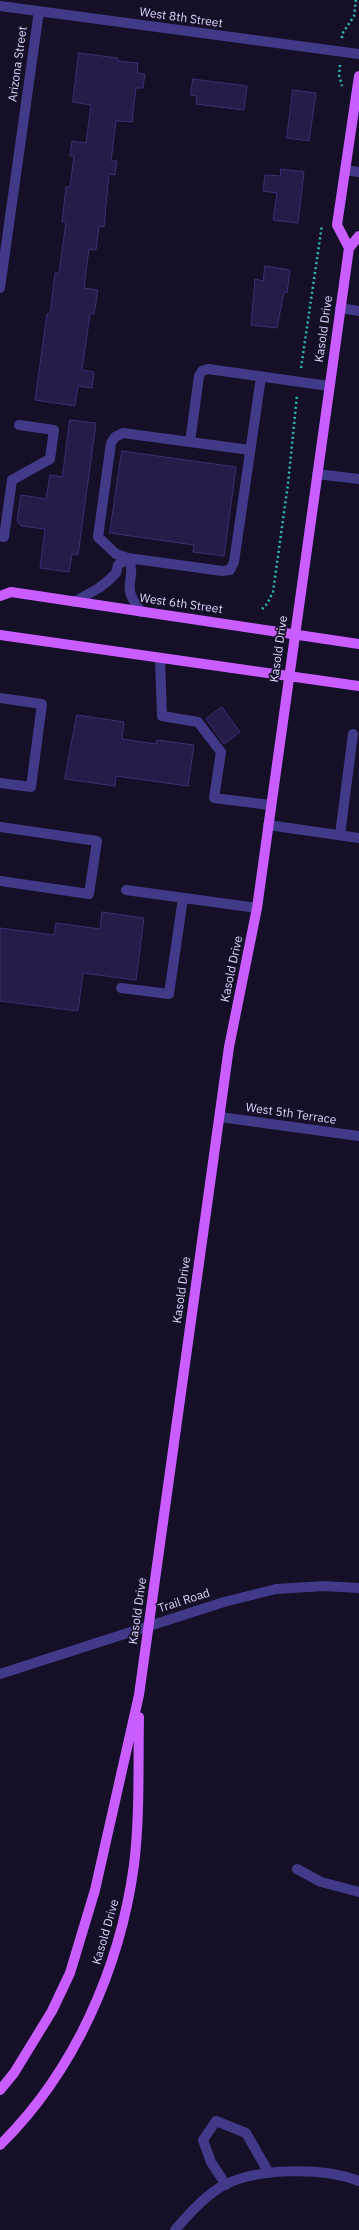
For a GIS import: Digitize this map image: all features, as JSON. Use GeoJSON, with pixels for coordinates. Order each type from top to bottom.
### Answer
{"type":"FeatureCollection","features":[{"type":"Feature","properties":{"kind":"main road"},"geometry":{"type":"LineString","coordinates":[[359,76],[337,225],[349,248],[359,236]]}},
{"type":"Feature","properties":{"kind":"main road","name":"Kasold Drive"},"geometry":{"type":"LineString","coordinates":[[0,2090],[14,2073],[49,2017],[70,1973],[97,1883],[139,1695],[229,1047],[256,908],[349,248]]}},
{"type":"Feature","properties":{"kind":"main road","name":"West 6th Street"},"geometry":{"type":"LineString","coordinates":[[0,596],[11,592],[359,644]]}},
{"type":"Feature","properties":{"kind":"main road"},"geometry":{"type":"LineString","coordinates":[[0,635],[160,659],[359,686]]}},
{"type":"Feature","properties":{"kind":"main road","name":"Kasold Drive"},"geometry":{"type":"LineString","coordinates":[[0,2145],[34,2106],[60,2069],[78,2039],[112,1961],[129,1898],[138,1828],[139,1695]]}},
{"type":"Feature","properties":{"kind":"street","name":"West 8th Street"},"geometry":{"type":"LineString","coordinates":[[0,6],[359,54]]}},
{"type":"Feature","properties":{"kind":"street","name":"Arizona Street"},"geometry":{"type":"LineString","coordinates":[[0,288],[39,11]]}},
{"type":"Feature","properties":{"kind":"street"},"geometry":{"type":"LineString","coordinates":[[345,170],[359,172]]}},
{"type":"Feature","properties":{"kind":"street"},"geometry":{"type":"LineString","coordinates":[[340,308],[359,311]]}},
{"type":"Feature","properties":{"kind":"street"},"geometry":{"type":"LineString","coordinates":[[190,442],[199,376],[202,371],[208,370],[329,386]]}},
{"type":"Feature","properties":{"kind":"street"},"geometry":{"type":"LineString","coordinates":[[250,450],[123,433],[115,437],[111,443],[98,537],[116,554],[128,558],[222,571],[230,570],[234,562],[261,377]]}},
{"type":"Feature","properties":{"kind":"street"},"geometry":{"type":"LineString","coordinates":[[0,536],[4,537],[12,480],[50,459],[54,430],[19,425]]}},
{"type":"Feature","properties":{"kind":"street"},"geometry":{"type":"LineString","coordinates":[[317,474],[359,479]]}},
{"type":"Feature","properties":{"kind":"street"},"geometry":{"type":"LineString","coordinates":[[74,602],[104,584],[116,573],[118,565],[128,558]]}},
{"type":"Feature","properties":{"kind":"street"},"geometry":{"type":"LineString","coordinates":[[128,558],[133,568],[130,586],[131,595],[141,612]]}},
{"type":"Feature","properties":{"kind":"street"},"geometry":{"type":"LineString","coordinates":[[160,659],[162,716],[198,722],[221,752],[214,798],[270,805]]}},
{"type":"Feature","properties":{"kind":"street"},"geometry":{"type":"LineString","coordinates":[[0,698],[42,704],[31,787],[0,783]]}},
{"type":"Feature","properties":{"kind":"street"},"geometry":{"type":"LineString","coordinates":[[340,835],[353,734]]}},
{"type":"Feature","properties":{"kind":"street"},"geometry":{"type":"LineString","coordinates":[[268,825],[359,838]]}},
{"type":"Feature","properties":{"kind":"street"},"geometry":{"type":"LineString","coordinates":[[0,828],[97,842],[89,894],[0,881]]}},
{"type":"Feature","properties":{"kind":"street"},"geometry":{"type":"LineString","coordinates":[[126,890],[256,908]]}},
{"type":"Feature","properties":{"kind":"street"},"geometry":{"type":"LineString","coordinates":[[121,988],[170,994],[182,898]]}},
{"type":"Feature","properties":{"kind":"street","name":"West 5th Terrace"},"geometry":{"type":"LineString","coordinates":[[220,1117],[359,1136]]}},
{"type":"Feature","properties":{"kind":"street","name":"Trail Road"},"geometry":{"type":"LineString","coordinates":[[0,1674],[224,1602],[276,1589],[324,1586],[359,1588]]}},
{"type":"Feature","properties":{"kind":"street"},"geometry":{"type":"LineString","coordinates":[[297,1869],[321,1882],[359,1892]]}},
{"type":"Feature","properties":{"kind":"street"},"geometry":{"type":"LineString","coordinates":[[226,2185],[211,2162],[203,2140],[216,2121],[246,2133],[269,2173]]}},
{"type":"Feature","properties":{"kind":"street"},"geometry":{"type":"LineString","coordinates":[[175,2230],[204,2200],[226,2185],[269,2173],[299,2171],[328,2173],[359,2181]]}},
{"type":"Feature","properties":{"kind":"path"},"geometry":{"type":"LineString","coordinates":[[342,34],[354,16],[356,0]]}},
{"type":"Feature","properties":{"kind":"path"},"geometry":{"type":"LineString","coordinates":[[340,67],[341,91]]}},
{"type":"Feature","properties":{"kind":"path"},"geometry":{"type":"LineString","coordinates":[[262,609],[268,604],[273,592],[288,484],[299,382],[323,219]]}},
{"type":"Feature","properties":{"kind":"building"},"geometry":{"type":"Polygon","coordinates":[[[79,53],[118,58],[118,61],[138,63],[137,73],[145,74],[143,88],[136,88],[132,122],[116,121],[111,161],[117,161],[115,175],[109,174],[104,227],[99,226],[96,250],[89,249],[84,288],[98,290],[94,314],[90,314],[82,370],[94,372],[92,388],[78,386],[75,406],[35,400],[47,314],[50,314],[55,273],[59,273],[66,222],[62,222],[66,187],[70,187],[74,156],[70,156],[72,141],[86,143],[91,105],[73,102],[79,53]]]}},
{"type":"Feature","properties":{"kind":"building"},"geometry":{"type":"Polygon","coordinates":[[[193,79],[247,86],[244,110],[196,104],[197,96],[191,95],[193,79]]]}},
{"type":"Feature","properties":{"kind":"building"},"geometry":{"type":"Polygon","coordinates":[[[293,90],[316,93],[309,141],[287,138],[293,90]]]}},
{"type":"Feature","properties":{"kind":"building"},"geometry":{"type":"Polygon","coordinates":[[[281,169],[304,172],[298,223],[273,220],[277,193],[263,191],[265,175],[280,176],[281,169]]]}},
{"type":"Feature","properties":{"kind":"building"},"geometry":{"type":"Polygon","coordinates":[[[265,266],[290,270],[287,293],[284,292],[277,328],[251,325],[255,279],[263,281],[265,266]]]}},
{"type":"Feature","properties":{"kind":"building"},"geometry":{"type":"Polygon","coordinates":[[[70,420],[96,423],[78,555],[72,554],[69,572],[40,568],[45,529],[21,526],[17,521],[21,495],[46,499],[50,475],[62,477],[70,420]]]}},
{"type":"Feature","properties":{"kind":"building"},"geometry":{"type":"Polygon","coordinates":[[[122,451],[236,467],[224,556],[193,552],[194,545],[110,533],[122,451]]]}},
{"type":"Feature","properties":{"kind":"building"},"geometry":{"type":"Polygon","coordinates":[[[222,707],[240,732],[224,744],[206,719],[222,707]]]}},
{"type":"Feature","properties":{"kind":"building"},"geometry":{"type":"Polygon","coordinates":[[[77,715],[124,722],[122,739],[156,744],[157,740],[194,745],[188,786],[116,776],[115,786],[65,779],[77,715]]]}},
{"type":"Feature","properties":{"kind":"building"},"geometry":{"type":"Polygon","coordinates":[[[102,912],[144,918],[136,980],[83,973],[78,1011],[0,1001],[0,928],[54,935],[56,923],[100,929],[102,912]]]}}]}
